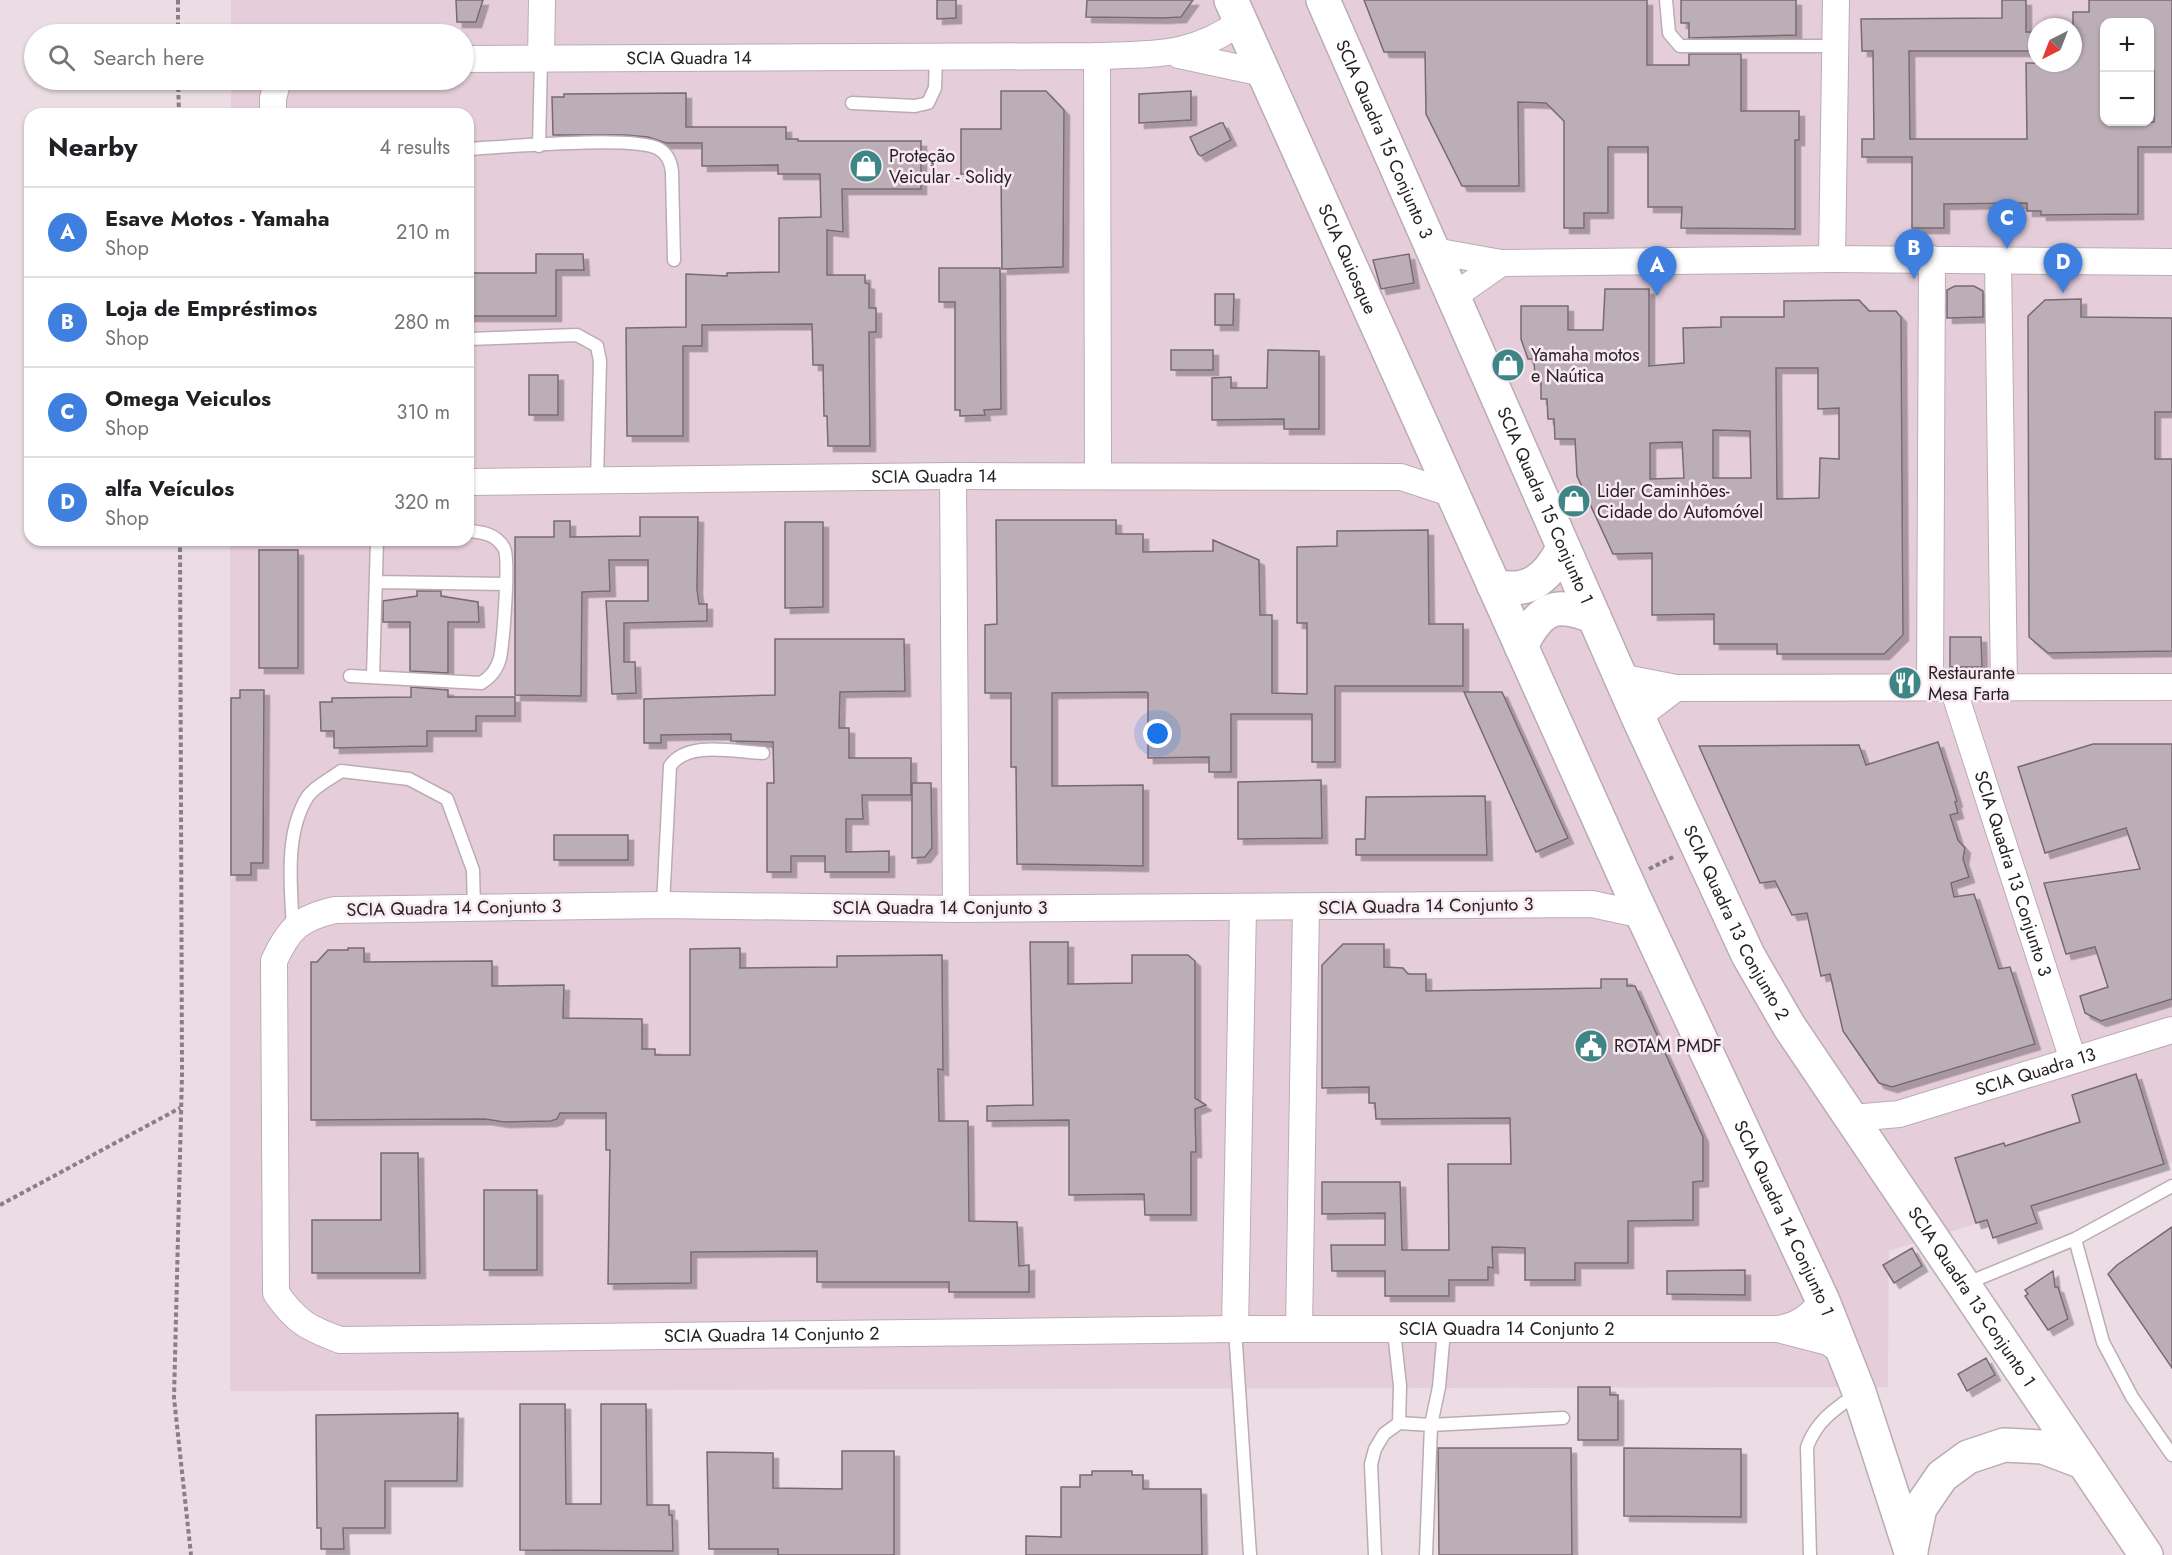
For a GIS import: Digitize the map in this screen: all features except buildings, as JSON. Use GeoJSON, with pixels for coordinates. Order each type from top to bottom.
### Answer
{"type":"FeatureCollection","features":[{"type":"Feature","properties":{"kind":"main road","name":"SCIA Quadra 15 Conjunto 3"},"geometry":{"type":"LineString","coordinates":[[1323,0],[1444,275]]}},
{"type":"Feature","properties":{"kind":"main road","name":"SCIA Quiosque"},"geometry":{"type":"LineString","coordinates":[[1247,35],[1442,469]]}},
{"type":"Feature","properties":{"kind":"main road","name":"SCIA Quadra 15 Conjunto 1"},"geometry":{"type":"LineString","coordinates":[[1444,275],[1629,698]]}},
{"type":"Feature","properties":{"kind":"main road"},"geometry":{"type":"LineString","coordinates":[[1442,469],[1632,891]]}},
{"type":"Feature","properties":{"kind":"main road"},"geometry":{"type":"LineString","coordinates":[[1494,585],[1523,588],[1541,579],[1554,565],[1563,548]]}},
{"type":"Feature","properties":{"kind":"main road"},"geometry":{"type":"LineString","coordinates":[[1521,646],[1531,626],[1542,614],[1559,607],[1575,608],[1594,617]]}},
{"type":"Feature","properties":{"kind":"main road","name":"SCIA Quadra 13 Conjunto 2"},"geometry":{"type":"LineString","coordinates":[[1629,698],[1748,955],[1789,1026],[1863,1134]]}},
{"type":"Feature","properties":{"kind":"main road","name":"SCIA Quadra 14 Conjunto 1"},"geometry":{"type":"LineString","coordinates":[[1632,891],[1823,1301],[1859,1392],[1911,1554]]}},
{"type":"Feature","properties":{"kind":"main road","name":"SCIA Quadra 13 Conjunto 1"},"geometry":{"type":"LineString","coordinates":[[1863,1134],[2080,1461],[2146,1555]]}},
{"type":"Feature","properties":{"kind":"main road"},"geometry":{"type":"LineString","coordinates":[[1911,1554],[1920,1508],[1942,1476],[1968,1457],[2004,1445],[2043,1447],[2080,1461]]}},
{"type":"Feature","properties":{"kind":"street"},"geometry":{"type":"LineString","coordinates":[[541,60],[542,0]]}},
{"type":"Feature","properties":{"kind":"street"},"geometry":{"type":"LineString","coordinates":[[1832,259],[1836,0]]}},
{"type":"Feature","properties":{"kind":"street","name":"SCIA Quadra 14"},"geometry":{"type":"LineString","coordinates":[[474,59],[1097,56],[1167,53],[1247,35]]}},
{"type":"Feature","properties":{"kind":"street","name":"SCIA Quadra 14"},"geometry":{"type":"LineString","coordinates":[[1167,53],[1219,62],[1247,35]]}},
{"type":"Feature","properties":{"kind":"street"},"geometry":{"type":"LineString","coordinates":[[1097,56],[1098,475]]}},
{"type":"Feature","properties":{"kind":"street"},"geometry":{"type":"LineString","coordinates":[[273,108],[275,90]]}},
{"type":"Feature","properties":{"kind":"street"},"geometry":{"type":"LineString","coordinates":[[1444,275],[1502,263],[1832,259],[2172,262]]}},
{"type":"Feature","properties":{"kind":"street","name":"SCIA Quadra 13 Conjunto 3"},"geometry":{"type":"LineString","coordinates":[[1932,259],[1941,687],[2073,1060]]}},
{"type":"Feature","properties":{"kind":"street"},"geometry":{"type":"LineString","coordinates":[[1998,261],[2004,687]]}},
{"type":"Feature","properties":{"kind":"street"},"geometry":{"type":"LineString","coordinates":[[1444,275],[1502,263]]}},
{"type":"Feature","properties":{"kind":"street"},"geometry":{"type":"LineString","coordinates":[[1401,477],[1442,469]]}},
{"type":"Feature","properties":{"kind":"street","name":"SCIA Quadra 14"},"geometry":{"type":"LineString","coordinates":[[474,482],[1098,475],[1401,477],[1442,469]]}},
{"type":"Feature","properties":{"kind":"street"},"geometry":{"type":"LineString","coordinates":[[953,476],[956,909]]}},
{"type":"Feature","properties":{"kind":"street"},"geometry":{"type":"LineString","coordinates":[[1629,698],[1676,688],[2172,687]]}},
{"type":"Feature","properties":{"kind":"street"},"geometry":{"type":"LineString","coordinates":[[1629,698],[1676,688]]}},
{"type":"Feature","properties":{"kind":"street"},"geometry":{"type":"LineString","coordinates":[[1592,904],[1632,891]]}},
{"type":"Feature","properties":{"kind":"street","name":"SCIA Quadra 14 Conjunto 3"},"geometry":{"type":"LineString","coordinates":[[292,929],[311,916],[335,910],[663,905],[956,909],[1592,904],[1632,891]]}},
{"type":"Feature","properties":{"kind":"street"},"geometry":{"type":"LineString","coordinates":[[1235,1329],[1243,907]]}},
{"type":"Feature","properties":{"kind":"street"},"geometry":{"type":"LineString","coordinates":[[1299,1329],[1306,907]]}},
{"type":"Feature","properties":{"kind":"street","name":"SCIA Quadra 14 Conjunto 2"},"geometry":{"type":"LineString","coordinates":[[292,929],[274,961],[276,1293],[291,1314],[309,1329],[340,1340],[1235,1329],[1394,1331],[1778,1329]]}},
{"type":"Feature","properties":{"kind":"street","name":"SCIA Quadra 13"},"geometry":{"type":"LineString","coordinates":[[1863,1134],[1899,1113],[2172,1030]]}},
{"type":"Feature","properties":{"kind":"street"},"geometry":{"type":"LineString","coordinates":[[1863,1134],[1899,1113]]}},
{"type":"Feature","properties":{"kind":"street"},"geometry":{"type":"LineString","coordinates":[[1778,1329],[1802,1322],[1823,1301]]}},
{"type":"Feature","properties":{"kind":"street"},"geometry":{"type":"LineString","coordinates":[[1778,1329],[1827,1342],[1843,1352]]}},
{"type":"Feature","properties":{"kind":"lane"},"geometry":{"type":"LineString","coordinates":[[1666,0],[1669,33],[1680,46],[1835,46]]}},
{"type":"Feature","properties":{"kind":"lane"},"geometry":{"type":"LineString","coordinates":[[852,103],[915,106],[928,103],[935,88],[936,57]]}},
{"type":"Feature","properties":{"kind":"lane"},"geometry":{"type":"LineString","coordinates":[[539,146],[541,60]]}},
{"type":"Feature","properties":{"kind":"lane"},"geometry":{"type":"LineString","coordinates":[[474,149],[628,142],[661,149],[670,160],[672,172],[674,260]]}},
{"type":"Feature","properties":{"kind":"lane"},"geometry":{"type":"LineString","coordinates":[[474,339],[577,335],[597,346],[600,361],[597,480]]}},
{"type":"Feature","properties":{"kind":"lane"},"geometry":{"type":"LineString","coordinates":[[350,676],[481,683],[492,676],[500,658],[506,584],[506,550],[492,536],[474,532]]}},
{"type":"Feature","properties":{"kind":"lane"},"geometry":{"type":"LineString","coordinates":[[373,677],[377,546]]}},
{"type":"Feature","properties":{"kind":"lane"},"geometry":{"type":"LineString","coordinates":[[376,582],[506,584]]}},
{"type":"Feature","properties":{"kind":"lane"},"geometry":{"type":"LineString","coordinates":[[663,905],[670,766],[677,756],[690,751],[763,753]]}},
{"type":"Feature","properties":{"kind":"lane"},"geometry":{"type":"LineString","coordinates":[[292,929],[290,870],[297,821],[309,795],[342,771],[409,779],[447,799],[473,870],[474,908]]}},
{"type":"Feature","properties":{"kind":"lane"},"geometry":{"type":"LineString","coordinates":[[1964,1284],[2075,1239],[2172,1186]]}},
{"type":"Feature","properties":{"kind":"lane"},"geometry":{"type":"LineString","coordinates":[[2075,1239],[2103,1342],[2132,1397],[2172,1455]]}},
{"type":"Feature","properties":{"kind":"lane"},"geometry":{"type":"LineString","coordinates":[[1235,1329],[1250,1555]]}},
{"type":"Feature","properties":{"kind":"lane"},"geometry":{"type":"LineString","coordinates":[[1394,1331],[1400,1386],[1399,1423]]}},
{"type":"Feature","properties":{"kind":"lane"},"geometry":{"type":"LineString","coordinates":[[1426,1555],[1431,1425],[1439,1387],[1444,1331]]}},
{"type":"Feature","properties":{"kind":"lane"},"geometry":{"type":"LineString","coordinates":[[1810,1555],[1807,1447],[1813,1432],[1825,1416],[1859,1392]]}},
{"type":"Feature","properties":{"kind":"lane"},"geometry":{"type":"LineString","coordinates":[[1375,1555],[1371,1464],[1375,1449],[1384,1434],[1399,1423],[1431,1425],[1563,1418]]}},
{"type":"Feature","properties":{"kind":"path"},"geometry":{"type":"LineString","coordinates":[[178,0],[178,24]]}},
{"type":"Feature","properties":{"kind":"path"},"geometry":{"type":"LineString","coordinates":[[178,90],[178,108]]}},
{"type":"Feature","properties":{"kind":"path"},"geometry":{"type":"LineString","coordinates":[[180,546],[181,1107],[174,1398],[191,1555]]}},
{"type":"Feature","properties":{"kind":"path"},"geometry":{"type":"LineString","coordinates":[[1632,891],[1697,845]]}},
{"type":"Feature","properties":{"kind":"path"},"geometry":{"type":"LineString","coordinates":[[0,1205],[181,1107]]}},
{"type":"Feature","properties":{"kind":"shaded area"},"geometry":{"type":"Polygon","coordinates":[[[231,0],[2172,0],[2172,1162],[1889,1251],[1888,1387],[230,1391],[230,546],[474,546],[474,108],[231,108],[231,90],[474,90],[474,24],[231,24],[231,0]]]}},
{"type":"Feature","properties":{"kind":"place","name":"Proteção Veicular - Solidy"},"geometry":{"type":"Point","coordinates":[866,166]}},
{"type":"Feature","properties":{"kind":"place","name":"Omega Veiculos"},"geometry":{"type":"Point","coordinates":[2007,249]}},
{"type":"Feature","properties":{"kind":"place","name":"Loja de Empréstimos"},"geometry":{"type":"Point","coordinates":[1914,279]}},
{"type":"Feature","properties":{"kind":"place","name":"alfa Veículos"},"geometry":{"type":"Point","coordinates":[2063,293]}},
{"type":"Feature","properties":{"kind":"place","name":"Esave Motos - Yamaha"},"geometry":{"type":"Point","coordinates":[1657,296]}},
{"type":"Feature","properties":{"kind":"place","name":"Yamaha motos e Naútica"},"geometry":{"type":"Point","coordinates":[1508,365]}},
{"type":"Feature","properties":{"kind":"place","name":"Lider Caminhões- Cidade do Automóvel"},"geometry":{"type":"Point","coordinates":[1574,501]}},
{"type":"Feature","properties":{"kind":"place","name":"Restaurante Mesa Farta"},"geometry":{"type":"Point","coordinates":[1905,683]}},
{"type":"Feature","properties":{"kind":"place","name":"ROTAM PMDF"},"geometry":{"type":"Point","coordinates":[1591,1046]}}]}
